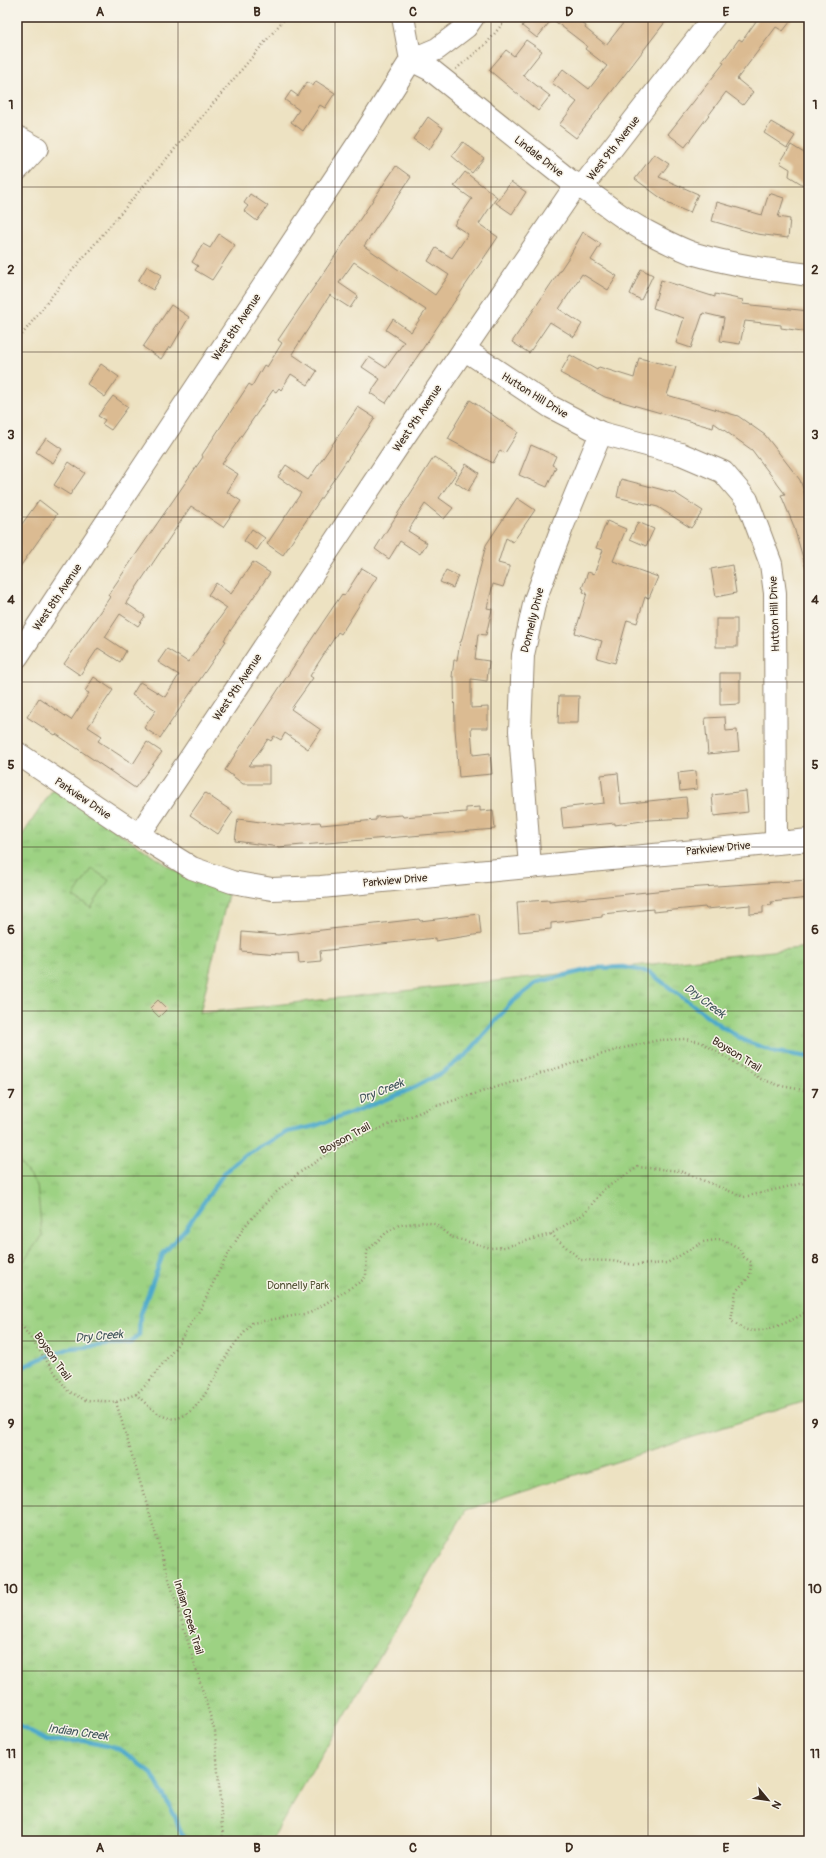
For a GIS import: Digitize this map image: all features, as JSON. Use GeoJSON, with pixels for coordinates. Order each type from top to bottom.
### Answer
{"type":"FeatureCollection","features":[{"type":"Feature","properties":{"kind":"street"},"geometry":{"type":"LineString","coordinates":[[402,17],[411,60],[437,49],[466,27],[473,17]]}},
{"type":"Feature","properties":{"kind":"street","name":"West 9th Avenue"},"geometry":{"type":"LineString","coordinates":[[138,835],[464,349],[572,191],[582,187],[714,17]]}},
{"type":"Feature","properties":{"kind":"street","name":"Lindale Drive"},"geometry":{"type":"LineString","coordinates":[[411,60],[431,70],[569,180],[582,187],[619,215],[643,229],[693,253],[747,267],[809,275]]}},
{"type":"Feature","properties":{"kind":"street","name":"West 8th Avenue"},"geometry":{"type":"LineString","coordinates":[[17,657],[368,130],[411,60]]}},
{"type":"Feature","properties":{"kind":"street"},"geometry":{"type":"LineString","coordinates":[[17,137],[37,148],[17,170]]}},
{"type":"Feature","properties":{"kind":"street","name":"Hutton Hill Drive"},"geometry":{"type":"LineString","coordinates":[[464,349],[551,407],[601,433],[681,454],[723,472],[747,500],[771,564],[775,593],[776,842]]}},
{"type":"Feature","properties":{"kind":"street","name":"Donnelly Drive"},"geometry":{"type":"LineString","coordinates":[[530,867],[520,731],[523,655],[535,600],[563,525],[601,433]]}},
{"type":"Feature","properties":{"kind":"street","name":"Parkview Drive"},"geometry":{"type":"LineString","coordinates":[[17,753],[138,835],[192,868],[232,882],[272,889],[321,887],[809,840]]}},
{"type":"Feature","properties":{"kind":"path"},"geometry":{"type":"LineString","coordinates":[[17,341],[66,278],[286,17]]}},
{"type":"Feature","properties":{"kind":"path"},"geometry":{"type":"LineString","coordinates":[[453,71],[487,43],[508,17]]}},
{"type":"Feature","properties":{"kind":"path","name":"Boyson Trail"},"geometry":{"type":"LineString","coordinates":[[17,1324],[22,1326],[68,1391],[85,1400],[116,1402],[136,1394],[147,1384],[186,1332],[201,1308],[223,1263],[244,1227],[273,1195],[300,1173],[330,1152],[359,1137],[433,1107],[619,1049],[659,1040],[685,1039],[701,1042],[761,1079],[780,1086],[809,1091]]}},
{"type":"Feature","properties":{"kind":"path"},"geometry":{"type":"LineString","coordinates":[[136,1394],[149,1408],[164,1416],[176,1419],[189,1413],[202,1398],[230,1350],[252,1323],[310,1312],[363,1280],[366,1276],[368,1251],[386,1233],[399,1225],[423,1222],[435,1224],[451,1237],[491,1248],[505,1247],[551,1234],[585,1214],[604,1189],[638,1167],[680,1171],[744,1197],[809,1183]]}},
{"type":"Feature","properties":{"kind":"path"},"geometry":{"type":"LineString","coordinates":[[551,1234],[581,1260],[612,1261],[635,1265],[667,1263],[703,1242],[721,1239],[739,1248],[744,1257],[751,1262],[750,1276],[736,1292],[731,1321],[745,1330],[765,1330],[782,1324],[809,1310]]}},
{"type":"Feature","properties":{"kind":"path","name":"Indian Creek Trail"},"geometry":{"type":"LineString","coordinates":[[116,1402],[215,1732],[224,1841]]}},
{"type":"Feature","properties":{"kind":"green space","name":"Donnelly Park"},"geometry":{"type":"Polygon","coordinates":[[[53,789],[173,869],[228,894],[200,1013],[809,947],[809,1400],[466,1510],[271,1841],[17,1841],[17,843],[53,789]]]}},
{"type":"Feature","properties":{"kind":"green space"},"geometry":{"type":"Polygon","coordinates":[[[92,869],[109,880],[91,908],[73,897],[92,869]]]}},
{"type":"Feature","properties":{"kind":"green space"},"geometry":{"type":"Polygon","coordinates":[[[17,1159],[37,1185],[42,1235],[17,1271],[17,1159]]]}},
{"type":"Feature","properties":{"kind":"building"},"geometry":{"type":"Polygon","coordinates":[[[529,17],[574,17],[606,45],[628,17],[669,17],[576,138],[559,125],[577,102],[552,83],[563,69],[589,89],[607,66],[585,49],[587,46],[552,19],[537,38],[522,26],[529,17]]]}},
{"type":"Feature","properties":{"kind":"building"},"geometry":{"type":"Polygon","coordinates":[[[759,17],[794,17],[783,31],[776,27],[737,79],[753,92],[743,105],[726,92],[685,147],[668,134],[724,63],[722,62],[739,39],[742,41],[759,17]]]}},
{"type":"Feature","properties":{"kind":"building"},"geometry":{"type":"Polygon","coordinates":[[[526,40],[542,51],[523,75],[550,96],[538,111],[489,70],[506,50],[514,56],[526,40]]]}},
{"type":"Feature","properties":{"kind":"building"},"geometry":{"type":"Polygon","coordinates":[[[316,81],[335,93],[325,108],[320,105],[303,131],[291,122],[299,110],[285,100],[291,91],[298,96],[307,82],[313,86],[316,81]]]}},
{"type":"Feature","properties":{"kind":"building"},"geometry":{"type":"Polygon","coordinates":[[[428,117],[443,128],[429,150],[413,139],[428,117]]]}},
{"type":"Feature","properties":{"kind":"building"},"geometry":{"type":"Polygon","coordinates":[[[771,122],[795,136],[787,148],[764,133],[771,122]]]}},
{"type":"Feature","properties":{"kind":"building"},"geometry":{"type":"Polygon","coordinates":[[[463,142],[484,158],[472,173],[452,156],[463,142]]]}},
{"type":"Feature","properties":{"kind":"building"},"geometry":{"type":"Polygon","coordinates":[[[791,145],[809,156],[809,179],[805,186],[789,176],[790,169],[780,163],[791,145]]]}},
{"type":"Feature","properties":{"kind":"building"},"geometry":{"type":"Polygon","coordinates":[[[654,154],[669,164],[659,177],[698,194],[690,213],[669,204],[635,179],[654,154]]]}},
{"type":"Feature","properties":{"kind":"building"},"geometry":{"type":"Polygon","coordinates":[[[396,166],[411,177],[364,246],[435,295],[449,275],[428,261],[436,248],[452,258],[468,234],[454,225],[472,199],[454,186],[465,172],[497,197],[479,224],[498,237],[386,403],[370,393],[380,379],[362,367],[369,357],[386,368],[404,342],[386,330],[393,319],[411,332],[426,310],[354,262],[339,283],[358,296],[350,308],[330,295],[292,354],[317,371],[308,385],[291,374],[281,390],[279,388],[276,392],[273,390],[222,464],[238,474],[227,492],[241,501],[223,527],[191,506],[126,603],[145,616],[138,626],[120,614],[105,637],[126,651],[120,662],[98,648],[80,675],[64,664],[110,597],[108,595],[203,457],[202,455],[249,384],[252,386],[264,365],[267,367],[282,343],[278,340],[396,166]]]}},
{"type":"Feature","properties":{"kind":"building"},"geometry":{"type":"Polygon","coordinates":[[[511,182],[526,192],[512,214],[496,203],[511,182]]]}},
{"type":"Feature","properties":{"kind":"building"},"geometry":{"type":"Polygon","coordinates":[[[769,193],[784,198],[778,217],[790,219],[788,238],[757,234],[712,221],[717,202],[762,215],[769,193]]]}},
{"type":"Feature","properties":{"kind":"building"},"geometry":{"type":"Polygon","coordinates":[[[250,194],[268,206],[257,221],[244,211],[248,206],[244,203],[250,194]]]}},
{"type":"Feature","properties":{"kind":"building"},"geometry":{"type":"Polygon","coordinates":[[[583,232],[601,244],[591,260],[617,276],[608,290],[582,274],[559,309],[582,324],[574,337],[550,322],[529,353],[512,342],[569,257],[583,232]]]}},
{"type":"Feature","properties":{"kind":"building"},"geometry":{"type":"Polygon","coordinates":[[[219,234],[235,245],[212,280],[195,270],[198,266],[192,262],[203,244],[210,248],[219,234]]]}},
{"type":"Feature","properties":{"kind":"building"},"geometry":{"type":"Polygon","coordinates":[[[147,266],[162,275],[153,290],[138,281],[147,266]]]}},
{"type":"Feature","properties":{"kind":"building"},"geometry":{"type":"Polygon","coordinates":[[[641,269],[653,275],[641,300],[630,294],[641,269]]]}},
{"type":"Feature","properties":{"kind":"building"},"geometry":{"type":"Polygon","coordinates":[[[661,280],[715,297],[715,294],[743,300],[742,304],[809,311],[809,332],[781,328],[781,325],[745,321],[740,344],[720,341],[724,318],[703,313],[691,348],[676,343],[684,318],[653,308],[661,280]]]}},
{"type":"Feature","properties":{"kind":"building"},"geometry":{"type":"Polygon","coordinates":[[[171,305],[189,317],[171,348],[169,347],[161,359],[143,347],[171,305]]]}},
{"type":"Feature","properties":{"kind":"building"},"geometry":{"type":"Polygon","coordinates":[[[570,355],[597,370],[599,367],[634,378],[639,358],[676,367],[667,395],[738,416],[765,435],[800,480],[809,506],[809,568],[806,568],[793,524],[781,495],[785,494],[752,450],[714,423],[713,428],[605,397],[560,373],[570,355]]]}},
{"type":"Feature","properties":{"kind":"building"},"geometry":{"type":"Polygon","coordinates":[[[101,364],[119,377],[105,397],[87,384],[101,364]]]}},
{"type":"Feature","properties":{"kind":"building"},"geometry":{"type":"Polygon","coordinates":[[[113,396],[128,407],[111,430],[102,424],[105,420],[98,416],[113,396]]]}},
{"type":"Feature","properties":{"kind":"building"},"geometry":{"type":"Polygon","coordinates":[[[470,400],[518,432],[505,453],[500,450],[493,463],[448,439],[470,400]]]}},
{"type":"Feature","properties":{"kind":"building"},"geometry":{"type":"Polygon","coordinates":[[[358,407],[375,418],[283,555],[267,544],[301,493],[278,477],[286,465],[308,480],[358,407]]]}},
{"type":"Feature","properties":{"kind":"building"},"geometry":{"type":"Polygon","coordinates":[[[46,438],[62,449],[53,463],[36,452],[46,438]]]}},
{"type":"Feature","properties":{"kind":"building"},"geometry":{"type":"Polygon","coordinates":[[[531,445],[556,456],[552,465],[556,467],[547,487],[519,475],[531,445]]]}},
{"type":"Feature","properties":{"kind":"building"},"geometry":{"type":"Polygon","coordinates":[[[434,457],[457,472],[439,498],[453,508],[444,519],[425,504],[408,531],[427,543],[420,554],[400,541],[389,559],[375,549],[434,457]]]}},
{"type":"Feature","properties":{"kind":"building"},"geometry":{"type":"Polygon","coordinates":[[[69,462],[85,473],[70,495],[54,485],[69,462]]]}},
{"type":"Feature","properties":{"kind":"building"},"geometry":{"type":"Polygon","coordinates":[[[466,464],[479,473],[468,491],[455,482],[466,464]]]}},
{"type":"Feature","properties":{"kind":"building"},"geometry":{"type":"Polygon","coordinates":[[[621,479],[675,493],[703,511],[691,528],[658,507],[617,497],[621,479]]]}},
{"type":"Feature","properties":{"kind":"building"},"geometry":{"type":"Polygon","coordinates":[[[517,498],[535,510],[513,542],[506,538],[498,563],[509,566],[509,571],[503,587],[493,584],[487,608],[492,609],[486,635],[478,634],[475,659],[489,661],[487,681],[471,679],[471,708],[488,707],[488,728],[471,728],[473,755],[490,753],[492,774],[459,777],[455,729],[454,677],[452,677],[454,660],[457,660],[460,642],[486,545],[517,498]]]}},
{"type":"Feature","properties":{"kind":"building"},"geometry":{"type":"Polygon","coordinates":[[[39,500],[57,514],[17,571],[17,521],[22,524],[39,500]]]}},
{"type":"Feature","properties":{"kind":"building"},"geometry":{"type":"Polygon","coordinates":[[[607,521],[626,529],[613,561],[658,577],[649,598],[645,597],[637,623],[627,620],[615,663],[597,658],[602,641],[575,633],[587,593],[583,592],[584,589],[582,588],[588,572],[594,574],[603,550],[596,548],[607,521]]]}},
{"type":"Feature","properties":{"kind":"building"},"geometry":{"type":"Polygon","coordinates":[[[638,522],[654,529],[646,546],[630,539],[638,522]]]}},
{"type":"Feature","properties":{"kind":"building"},"geometry":{"type":"Polygon","coordinates":[[[252,529],[265,538],[257,550],[244,541],[252,529]]]}},
{"type":"Feature","properties":{"kind":"building"},"geometry":{"type":"Polygon","coordinates":[[[253,562],[270,573],[160,738],[144,728],[156,710],[132,695],[140,682],[165,697],[179,675],[158,662],[167,649],[188,662],[227,608],[208,595],[216,583],[231,594],[253,562]]]}},
{"type":"Feature","properties":{"kind":"building"},"geometry":{"type":"Polygon","coordinates":[[[732,565],[736,593],[716,597],[711,569],[732,565]]]}},
{"type":"Feature","properties":{"kind":"building"},"geometry":{"type":"Polygon","coordinates":[[[362,568],[377,577],[341,634],[338,632],[310,676],[313,678],[291,709],[321,730],[308,749],[285,733],[281,740],[274,736],[271,741],[268,739],[249,766],[269,766],[269,784],[243,784],[225,770],[323,622],[342,594],[344,596],[362,568]]]}},
{"type":"Feature","properties":{"kind":"building"},"geometry":{"type":"Polygon","coordinates":[[[446,570],[458,576],[453,588],[440,582],[446,570]]]}},
{"type":"Feature","properties":{"kind":"building"},"geometry":{"type":"Polygon","coordinates":[[[716,619],[737,619],[737,647],[716,647],[716,619]]]}},
{"type":"Feature","properties":{"kind":"building"},"geometry":{"type":"Polygon","coordinates":[[[720,673],[740,673],[740,704],[720,705],[720,673]]]}},
{"type":"Feature","properties":{"kind":"building"},"geometry":{"type":"Polygon","coordinates":[[[94,677],[113,690],[88,727],[102,736],[98,741],[133,764],[147,742],[162,752],[135,788],[56,734],[55,735],[27,717],[39,698],[71,720],[89,693],[85,691],[94,677]]]}},
{"type":"Feature","properties":{"kind":"building"},"geometry":{"type":"Polygon","coordinates":[[[559,696],[579,696],[578,723],[558,723],[559,696]]]}},
{"type":"Feature","properties":{"kind":"building"},"geometry":{"type":"Polygon","coordinates":[[[725,717],[726,731],[737,730],[739,751],[708,754],[705,718],[725,717]]]}},
{"type":"Feature","properties":{"kind":"building"},"geometry":{"type":"Polygon","coordinates":[[[696,771],[697,789],[680,791],[678,773],[696,771]]]}},
{"type":"Feature","properties":{"kind":"building"},"geometry":{"type":"Polygon","coordinates":[[[618,773],[621,804],[686,797],[688,818],[563,828],[561,808],[604,803],[601,775],[618,773]]]}},
{"type":"Feature","properties":{"kind":"building"},"geometry":{"type":"Polygon","coordinates":[[[746,791],[748,812],[714,816],[712,795],[746,791]]]}},
{"type":"Feature","properties":{"kind":"building"},"geometry":{"type":"Polygon","coordinates":[[[205,793],[233,812],[218,834],[190,815],[205,793]]]}},
{"type":"Feature","properties":{"kind":"building"},"geometry":{"type":"Polygon","coordinates":[[[480,807],[480,811],[493,810],[495,829],[279,847],[235,841],[238,819],[283,825],[320,822],[321,825],[376,820],[376,817],[402,815],[403,817],[466,812],[466,808],[480,807]]]}},
{"type":"Feature","properties":{"kind":"building"},"geometry":{"type":"Polygon","coordinates":[[[809,880],[809,898],[771,902],[772,905],[763,906],[763,913],[750,914],[750,905],[706,909],[705,907],[653,912],[653,909],[602,914],[602,917],[551,923],[551,929],[519,932],[517,902],[549,900],[549,902],[686,888],[809,880]]]}},
{"type":"Feature","properties":{"kind":"building"},"geometry":{"type":"Polygon","coordinates":[[[479,914],[481,934],[435,941],[435,938],[320,951],[321,961],[299,963],[298,953],[280,954],[241,951],[242,932],[278,935],[419,919],[420,921],[479,914]]]}},
{"type":"Feature","properties":{"kind":"building"},"geometry":{"type":"Polygon","coordinates":[[[158,1000],[167,1009],[159,1017],[150,1008],[158,1000]]]}},
{"type":"Feature","properties":{"kind":"waterway","name":"Dry Creek"},"geometry":{"type":"LineString","coordinates":[[17,1370],[40,1359],[71,1348],[130,1343],[139,1335],[140,1316],[163,1254],[186,1228],[222,1176],[243,1156],[287,1132],[315,1126],[377,1103],[409,1090],[443,1072],[467,1054],[511,1003],[538,982],[595,968],[623,967],[649,972],[718,1024],[745,1041],[776,1052],[809,1057]]}},
{"type":"Feature","properties":{"kind":"waterway","name":"Indian Creek"},"geometry":{"type":"LineString","coordinates":[[17,1725],[47,1741],[85,1741],[120,1749],[152,1774],[175,1816],[184,1841]]}}]}
